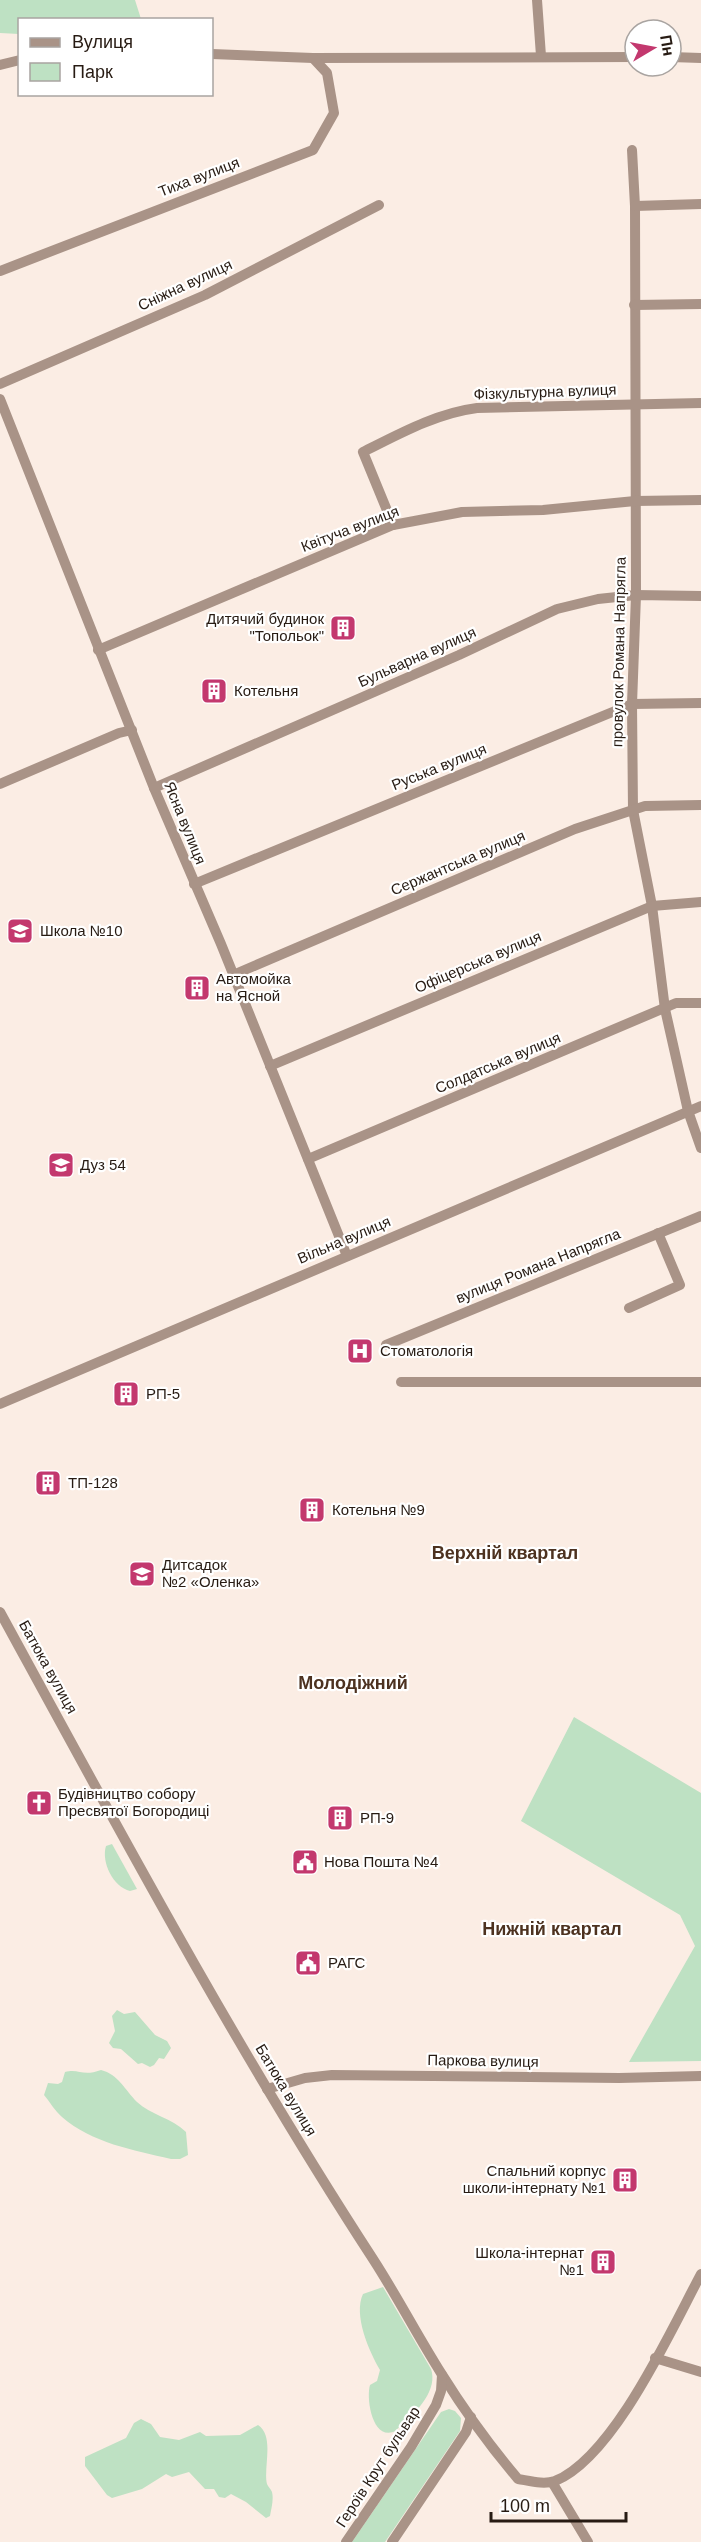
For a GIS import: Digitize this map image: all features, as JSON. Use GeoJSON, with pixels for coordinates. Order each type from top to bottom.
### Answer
{"type":"FeatureCollection","features":[{"type":"Feature","properties":{"kind":"street"},"geometry":{"type":"LineString","coordinates":[[537,0],[541,56]]}},
{"type":"Feature","properties":{"kind":"street"},"geometry":{"type":"LineString","coordinates":[[213,54],[313,58],[623,57]]}},
{"type":"Feature","properties":{"kind":"street"},"geometry":{"type":"LineString","coordinates":[[683,57],[701,58]]}},
{"type":"Feature","properties":{"kind":"street","name":"Тиха вулиця"},"geometry":{"type":"LineString","coordinates":[[0,271],[313,150],[334,113],[327,73],[313,58]]}},
{"type":"Feature","properties":{"kind":"street"},"geometry":{"type":"LineString","coordinates":[[0,65],[18,60]]}},
{"type":"Feature","properties":{"kind":"street","name":"провулок Романа Напрягла"},"geometry":{"type":"LineString","coordinates":[[632,150],[635,206],[636,595],[632,704],[633,810],[652,906],[665,1009],[688,1111],[701,1148]]}},
{"type":"Feature","properties":{"kind":"street"},"geometry":{"type":"LineString","coordinates":[[635,206],[701,204]]}},
{"type":"Feature","properties":{"kind":"street","name":"Сніжна вулиця"},"geometry":{"type":"LineString","coordinates":[[0,384],[205,295],[379,205]]}},
{"type":"Feature","properties":{"kind":"street"},"geometry":{"type":"LineString","coordinates":[[634,305],[701,304]]}},
{"type":"Feature","properties":{"kind":"street","name":"Ясна вулиця"},"geometry":{"type":"LineString","coordinates":[[0,399],[98,650],[347,1256]]}},
{"type":"Feature","properties":{"kind":"street"},"geometry":{"type":"LineString","coordinates":[[635,405],[701,403]]}},
{"type":"Feature","properties":{"kind":"street","name":"Фізкультурна вулиця"},"geometry":{"type":"LineString","coordinates":[[393,525],[363,452],[407,430],[458,410],[635,405]]}},
{"type":"Feature","properties":{"kind":"street","name":"Квітуча вулиця"},"geometry":{"type":"LineString","coordinates":[[98,650],[393,525],[462,512],[543,510],[635,501],[701,500]]}},
{"type":"Feature","properties":{"kind":"street","name":"Бульварна вулиця"},"geometry":{"type":"LineString","coordinates":[[154,788],[459,655],[557,609],[598,599],[636,595],[701,596]]}},
{"type":"Feature","properties":{"kind":"street","name":"Руська вулиця"},"geometry":{"type":"LineString","coordinates":[[194,884],[632,704],[701,703]]}},
{"type":"Feature","properties":{"kind":"street"},"geometry":{"type":"LineString","coordinates":[[0,784],[119,733],[132,730]]}},
{"type":"Feature","properties":{"kind":"street","name":"Сержантська вулиця"},"geometry":{"type":"LineString","coordinates":[[233,975],[575,829],[645,806],[701,805]]}},
{"type":"Feature","properties":{"kind":"street","name":"Офіцерська вулиця"},"geometry":{"type":"LineString","coordinates":[[270,1066],[652,906],[701,902]]}},
{"type":"Feature","properties":{"kind":"street","name":"Солдатська вулиця"},"geometry":{"type":"LineString","coordinates":[[308,1159],[676,1003],[701,1003]]}},
{"type":"Feature","properties":{"kind":"street","name":"Вільна вулиця"},"geometry":{"type":"LineString","coordinates":[[0,1404],[701,1106]]}},
{"type":"Feature","properties":{"kind":"street","name":"вулиця Романа Напрягла"},"geometry":{"type":"LineString","coordinates":[[386,1345],[701,1215]]}},
{"type":"Feature","properties":{"kind":"street"},"geometry":{"type":"LineString","coordinates":[[629,1308],[680,1285],[658,1233]]}},
{"type":"Feature","properties":{"kind":"street"},"geometry":{"type":"LineString","coordinates":[[401,1382],[701,1382]]}},
{"type":"Feature","properties":{"kind":"street","name":"Батюка вулиця"},"geometry":{"type":"LineString","coordinates":[[0,1612],[161,1907],[267,2089],[442,2374],[518,2479],[552,2482]]}},
{"type":"Feature","properties":{"kind":"street","name":"Паркова вулиця"},"geometry":{"type":"LineString","coordinates":[[267,2089],[305,2078],[332,2076],[619,2078],[701,2076]]}},
{"type":"Feature","properties":{"kind":"street"},"geometry":{"type":"LineString","coordinates":[[588,2542],[552,2482],[588,2457],[613,2427],[638,2391],[701,2274]]}},
{"type":"Feature","properties":{"kind":"street"},"geometry":{"type":"LineString","coordinates":[[655,2358],[701,2372]]}},
{"type":"Feature","properties":{"kind":"street","name":"Героїв Крут бульвар"},"geometry":{"type":"LineString","coordinates":[[346,2542],[411,2447],[436,2405],[441,2391],[442,2374]]}},
{"type":"Feature","properties":{"kind":"street"},"geometry":{"type":"LineString","coordinates":[[392,2542],[466,2432],[471,2417]]}},
{"type":"Feature","properties":{"kind":"green space"},"geometry":{"type":"Polygon","coordinates":[[[0,0],[135,0],[141,18],[18,18],[18,34],[0,33],[0,0]]]}},
{"type":"Feature","properties":{"kind":"green space"},"geometry":{"type":"Polygon","coordinates":[[[574,1717],[701,1793],[701,2061],[629,2062],[695,1946],[680,1915],[521,1821],[574,1717]]]}},
{"type":"Feature","properties":{"kind":"green space"},"geometry":{"type":"Polygon","coordinates":[[[112,1844],[137,1889],[130,1891],[124,1889],[118,1885],[110,1873],[105,1852],[106,1846],[112,1844]]]}},
{"type":"Feature","properties":{"kind":"green space"},"geometry":{"type":"Polygon","coordinates":[[[117,2010],[124,2014],[135,2012],[155,2035],[167,2041],[171,2048],[164,2059],[159,2058],[150,2067],[142,2063],[138,2064],[121,2049],[113,2048],[109,2043],[115,2031],[112,2016],[117,2010]]]}},
{"type":"Feature","properties":{"kind":"green space"},"geometry":{"type":"Polygon","coordinates":[[[101,2070],[117,2079],[137,2102],[186,2132],[188,2155],[180,2159],[171,2159],[128,2149],[100,2139],[86,2133],[62,2117],[44,2095],[48,2083],[62,2082],[65,2072],[89,2073],[101,2070]]]}},
{"type":"Feature","properties":{"kind":"green space"},"geometry":{"type":"Polygon","coordinates":[[[383,2287],[431,2369],[432,2377],[429,2392],[420,2406],[396,2431],[386,2433],[375,2424],[370,2407],[370,2385],[377,2381],[380,2370],[367,2343],[360,2312],[363,2294],[383,2287]]]}},
{"type":"Feature","properties":{"kind":"green space"},"geometry":{"type":"Polygon","coordinates":[[[449,2409],[455,2411],[461,2418],[460,2431],[385,2542],[352,2542],[441,2412],[449,2409]]]}},
{"type":"Feature","properties":{"kind":"green space"},"geometry":{"type":"Polygon","coordinates":[[[141,2419],[151,2424],[160,2437],[179,2440],[200,2432],[206,2436],[240,2435],[258,2425],[263,2430],[267,2444],[266,2477],[273,2498],[270,2516],[266,2518],[246,2502],[231,2494],[225,2498],[219,2497],[214,2489],[205,2489],[189,2472],[172,2477],[166,2474],[142,2489],[112,2498],[107,2495],[85,2466],[85,2457],[126,2438],[134,2423],[141,2419]]]}},
{"type":"Feature","properties":{"kind":"place","name":"Дитячий будинок \"Топольок\""},"geometry":{"type":"Point","coordinates":[343,628]}},
{"type":"Feature","properties":{"kind":"place","name":"Котельня"},"geometry":{"type":"Point","coordinates":[214,691]}},
{"type":"Feature","properties":{"kind":"place","name":"Школа №10"},"geometry":{"type":"Point","coordinates":[20,931]}},
{"type":"Feature","properties":{"kind":"place","name":"Автомойка на Ясной"},"geometry":{"type":"Point","coordinates":[197,988]}},
{"type":"Feature","properties":{"kind":"place","name":"Дуз 54"},"geometry":{"type":"Point","coordinates":[61,1165]}},
{"type":"Feature","properties":{"kind":"place","name":"Стоматологія"},"geometry":{"type":"Point","coordinates":[360,1351]}},
{"type":"Feature","properties":{"kind":"place","name":"РП-5"},"geometry":{"type":"Point","coordinates":[126,1394]}},
{"type":"Feature","properties":{"kind":"place","name":"ТП-128"},"geometry":{"type":"Point","coordinates":[48,1483]}},
{"type":"Feature","properties":{"kind":"place","name":"Котельня №9"},"geometry":{"type":"Point","coordinates":[312,1510]}},
{"type":"Feature","properties":{"kind":"place","name":"Дитсадок №2 «Оленка»"},"geometry":{"type":"Point","coordinates":[142,1574]}},
{"type":"Feature","properties":{"kind":"place","name":"Будівництво собору Пресвятої Богородиці"},"geometry":{"type":"Point","coordinates":[39,1803]}},
{"type":"Feature","properties":{"kind":"place","name":"РП-9"},"geometry":{"type":"Point","coordinates":[340,1818]}},
{"type":"Feature","properties":{"kind":"place","name":"Нова Пошта №4"},"geometry":{"type":"Point","coordinates":[305,1862]}},
{"type":"Feature","properties":{"kind":"place","name":"РАГС"},"geometry":{"type":"Point","coordinates":[308,1963]}},
{"type":"Feature","properties":{"kind":"place","name":"Спальний корпус школи-інтернату №1"},"geometry":{"type":"Point","coordinates":[625,2180]}},
{"type":"Feature","properties":{"kind":"place","name":"Школа-інтернат №1"},"geometry":{"type":"Point","coordinates":[603,2262]}},
{"type":"Feature","properties":{"kind":"district","name":"Верхній квартал"},"geometry":{"type":"Point","coordinates":[505,1553]}},
{"type":"Feature","properties":{"kind":"district","name":"Молодіжний"},"geometry":{"type":"Point","coordinates":[353,1683]}},
{"type":"Feature","properties":{"kind":"district","name":"Нижній квартал"},"geometry":{"type":"Point","coordinates":[552,1929]}}]}
